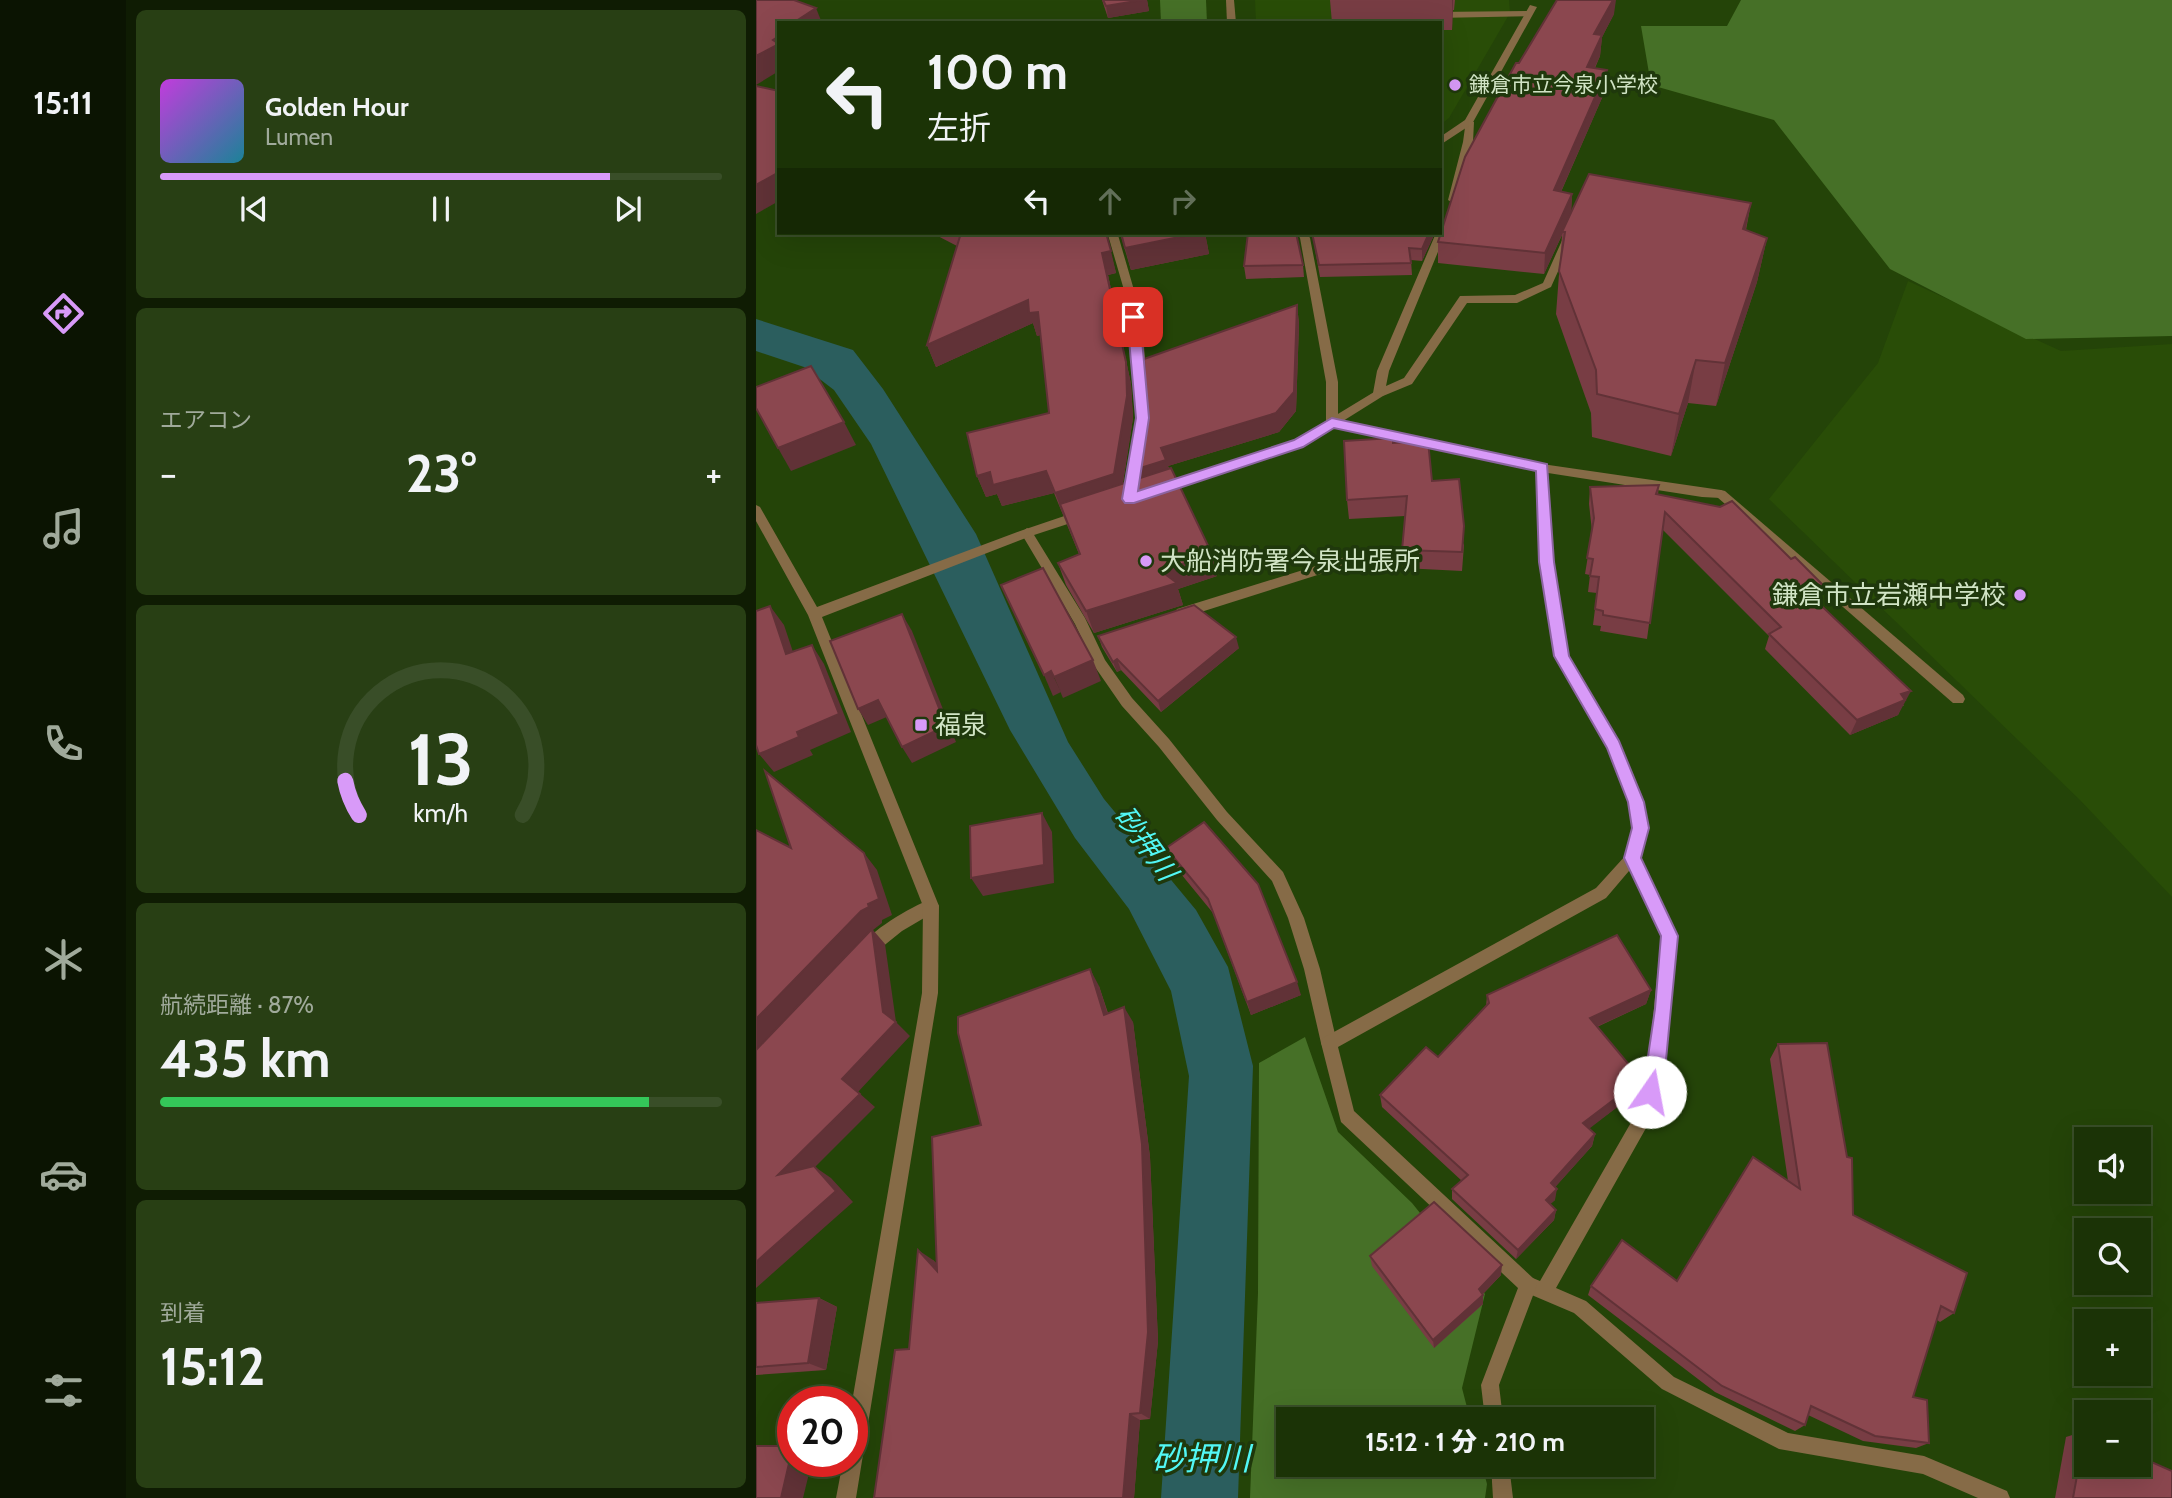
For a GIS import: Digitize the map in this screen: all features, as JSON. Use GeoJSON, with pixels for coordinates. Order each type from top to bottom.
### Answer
{"type":"FeatureCollection","features":[{"type":"Feature","properties":{"kind":"street"},"geometry":{"type":"LineString","coordinates":[[1230,0],[1232,21]]}},
{"type":"Feature","properties":{"kind":"street"},"geometry":{"type":"LineString","coordinates":[[1428,16],[1531,11],[1469,122],[1442,141]]}},
{"type":"Feature","properties":{"kind":"street"},"geometry":{"type":"LineString","coordinates":[[1442,229],[1450,210],[1468,142],[1469,122]]}},
{"type":"Feature","properties":{"kind":"street"},"geometry":{"type":"LineString","coordinates":[[1117,503],[1298,443],[1379,393],[1408,381],[1464,299],[1517,299],[1548,285],[1574,225]]}},
{"type":"Feature","properties":{"kind":"street"},"geometry":{"type":"LineString","coordinates":[[1113,235],[1129,290],[1142,418],[1129,499]]}},
{"type":"Feature","properties":{"kind":"street"},"geometry":{"type":"LineString","coordinates":[[1303,235],[1332,382],[1332,423]]}},
{"type":"Feature","properties":{"kind":"street"},"geometry":{"type":"LineString","coordinates":[[1379,393],[1383,371],[1440,235]]}},
{"type":"Feature","properties":{"kind":"street"},"geometry":{"type":"LineString","coordinates":[[1332,423],[1542,468],[1721,494],[1958,699]]}},
{"type":"Feature","properties":{"kind":"street"},"geometry":{"type":"LineString","coordinates":[[1329,1043],[1601,892],[1633,858],[1640,828],[1636,802],[1614,746],[1561,656],[1546,562],[1542,468]]}},
{"type":"Feature","properties":{"kind":"street"},"geometry":{"type":"LineString","coordinates":[[756,510],[814,614],[931,906],[930,993],[864,1386]]}},
{"type":"Feature","properties":{"kind":"street"},"geometry":{"type":"LineString","coordinates":[[814,614],[1027,533],[1091,512]]}},
{"type":"Feature","properties":{"kind":"street"},"geometry":{"type":"LineString","coordinates":[[1027,533],[1096,640],[1100,663],[1126,702],[1222,816],[1278,877],[1296,918],[1312,969],[1347,1116],[1536,1289],[1580,1307],[1668,1383],[1786,1442],[1924,1465],[2000,1498]]}},
{"type":"Feature","properties":{"kind":"street"},"geometry":{"type":"LineString","coordinates":[[1167,618],[1361,557]]}},
{"type":"Feature","properties":{"kind":"street"},"geometry":{"type":"LineString","coordinates":[[1493,1407],[1490,1385],[1536,1289],[1644,1115],[1656,1070],[1670,936],[1633,858]]}},
{"type":"Feature","properties":{"kind":"street"},"geometry":{"type":"LineString","coordinates":[[853,964],[882,934],[931,906]]}},
{"type":"Feature","properties":{"kind":"street"},"geometry":{"type":"LineString","coordinates":[[846,1498],[849,1477]]}},
{"type":"Feature","properties":{"kind":"street"},"geometry":{"type":"LineString","coordinates":[[1501,1477],[1503,1498]]}},
{"type":"Feature","properties":{"kind":"shaded area"},"geometry":{"type":"Polygon","coordinates":[[[1160,0],[1206,0],[1207,21],[1161,21],[1160,0]]]}},
{"type":"Feature","properties":{"kind":"shaded area","name":"鎌倉市立今泉小学校"},"geometry":{"type":"Polygon","coordinates":[[[1255,0],[1509,0],[1510,13],[1449,118],[1442,123],[1442,21],[1256,21],[1255,0]]]}},
{"type":"Feature","properties":{"kind":"shaded area"},"geometry":{"type":"Polygon","coordinates":[[[1741,0],[2172,0],[2172,336],[2026,339],[1890,269],[1774,120],[1651,85],[1641,26],[1727,26],[1741,0]]]}},
{"type":"Feature","properties":{"kind":"shaded area","name":"鎌倉市立岩瀬中学校"},"geometry":{"type":"Polygon","coordinates":[[[1908,281],[2061,351],[2172,344],[2172,897],[2080,800],[1769,499],[1878,363],[1908,281]]]}},
{"type":"Feature","properties":{"kind":"shaded area"},"geometry":{"type":"Polygon","coordinates":[[[1305,1037],[1338,1132],[1412,1203],[1485,1294],[1462,1388],[1467,1407],[1276,1407],[1276,1477],[1485,1477],[1485,1498],[1250,1498],[1258,1293],[1259,1063],[1305,1037]]]}},
{"type":"Feature","properties":{"kind":"water","name":"砂押川"},"geometry":{"type":"Polygon","coordinates":[[[756,319],[853,350],[883,389],[976,534],[1068,742],[1104,799],[1196,910],[1228,967],[1253,1066],[1238,1498],[1161,1498],[1189,1076],[1171,991],[1129,909],[1075,838],[1010,730],[871,444],[834,390],[804,367],[756,351],[756,319]]]}},
{"type":"Feature","properties":{"kind":"building"},"geometry":{"type":"Polygon","coordinates":[[[756,0],[794,0],[816,8],[796,21],[777,21],[777,37],[773,40],[777,45],[756,56],[756,0]]]}},
{"type":"Feature","properties":{"kind":"building"},"geometry":{"type":"Polygon","coordinates":[[[1103,0],[1142,0],[1106,6],[1103,0]]]}},
{"type":"Feature","properties":{"kind":"building"},"geometry":{"type":"Polygon","coordinates":[[[1557,0],[1613,0],[1594,34],[1602,35],[1587,67],[1607,70],[1554,190],[1572,194],[1545,253],[1438,242],[1465,157],[1516,63],[1519,63],[1557,0]]]}},
{"type":"Feature","properties":{"kind":"building"},"geometry":{"type":"Polygon","coordinates":[[[756,86],[777,91],[777,173],[756,185],[756,86]]]}},
{"type":"Feature","properties":{"kind":"building"},"geometry":{"type":"Polygon","coordinates":[[[1589,174],[1751,203],[1743,229],[1767,238],[1725,363],[1696,360],[1679,414],[1597,394],[1596,370],[1559,271],[1565,232],[1562,232],[1589,174]]]}},
{"type":"Feature","properties":{"kind":"building"},"geometry":{"type":"Polygon","coordinates":[[[960,235],[1107,235],[1111,251],[1102,253],[1126,362],[1127,396],[1114,474],[1055,493],[1046,471],[993,485],[990,472],[977,476],[967,433],[1049,413],[1038,312],[1029,313],[1028,300],[927,345],[960,235]]]}},
{"type":"Feature","properties":{"kind":"building"},"geometry":{"type":"Polygon","coordinates":[[[1122,235],[1189,235],[1125,248],[1122,235]]]}},
{"type":"Feature","properties":{"kind":"building"},"geometry":{"type":"Polygon","coordinates":[[[1248,235],[1296,235],[1303,265],[1244,266],[1248,235]]]}},
{"type":"Feature","properties":{"kind":"building"},"geometry":{"type":"Polygon","coordinates":[[[1312,235],[1428,235],[1422,249],[1409,248],[1411,263],[1319,265],[1312,235]]]}},
{"type":"Feature","properties":{"kind":"building"},"geometry":{"type":"Polygon","coordinates":[[[1297,305],[1294,392],[1276,413],[1161,448],[1166,460],[1134,470],[1146,399],[1144,359],[1297,305]]]}},
{"type":"Feature","properties":{"kind":"building"},"geometry":{"type":"Polygon","coordinates":[[[811,366],[844,422],[778,448],[756,408],[756,387],[811,366]]]}},
{"type":"Feature","properties":{"kind":"building"},"geometry":{"type":"Polygon","coordinates":[[[1393,438],[1393,443],[1428,441],[1432,481],[1459,479],[1464,526],[1462,552],[1402,550],[1407,496],[1347,500],[1344,441],[1393,438]]]}},
{"type":"Feature","properties":{"kind":"building"},"geometry":{"type":"Polygon","coordinates":[[[1171,468],[1212,554],[1161,571],[1177,583],[1086,611],[1058,563],[1080,554],[1060,504],[1171,468]]]}},
{"type":"Feature","properties":{"kind":"building"},"geometry":{"type":"Polygon","coordinates":[[[1659,485],[1656,494],[1720,507],[1732,501],[1791,559],[1795,557],[1824,586],[1809,594],[1911,691],[1901,694],[1905,700],[1857,720],[1769,634],[1781,627],[1665,512],[1650,623],[1603,615],[1603,611],[1595,609],[1599,577],[1590,576],[1593,559],[1587,558],[1594,518],[1590,487],[1659,485]]]}},
{"type":"Feature","properties":{"kind":"building"},"geometry":{"type":"Polygon","coordinates":[[[1043,568],[1093,660],[1054,677],[1051,671],[1044,675],[1001,585],[1043,568]]]}},
{"type":"Feature","properties":{"kind":"building"},"geometry":{"type":"Polygon","coordinates":[[[1194,605],[1236,637],[1158,701],[1117,659],[1113,662],[1098,636],[1194,605]]]}},
{"type":"Feature","properties":{"kind":"building"},"geometry":{"type":"Polygon","coordinates":[[[770,606],[786,654],[812,645],[839,714],[797,732],[799,737],[759,754],[756,745],[756,611],[770,606]]]}},
{"type":"Feature","properties":{"kind":"building"},"geometry":{"type":"Polygon","coordinates":[[[902,614],[946,726],[902,747],[878,700],[858,709],[830,641],[902,614]]]}},
{"type":"Feature","properties":{"kind":"building"},"geometry":{"type":"Polygon","coordinates":[[[765,771],[864,853],[879,899],[868,904],[869,907],[861,911],[756,1019],[756,830],[791,848],[765,771]]]}},
{"type":"Feature","properties":{"kind":"building"},"geometry":{"type":"Polygon","coordinates":[[[1042,813],[1044,865],[971,878],[970,826],[1042,813]]]}},
{"type":"Feature","properties":{"kind":"building"},"geometry":{"type":"Polygon","coordinates":[[[1204,822],[1258,884],[1297,982],[1247,1002],[1208,899],[1166,848],[1204,822]]]}},
{"type":"Feature","properties":{"kind":"building"},"geometry":{"type":"Polygon","coordinates":[[[872,929],[883,1012],[896,1022],[842,1079],[860,1094],[778,1175],[814,1166],[836,1191],[756,1262],[756,1050],[872,929]]]}},
{"type":"Feature","properties":{"kind":"building"},"geometry":{"type":"Polygon","coordinates":[[[1617,935],[1651,990],[1590,1018],[1641,1079],[1583,1123],[1595,1134],[1551,1183],[1557,1189],[1546,1200],[1556,1210],[1518,1250],[1452,1189],[1468,1175],[1380,1095],[1426,1047],[1438,1057],[1489,1003],[1487,995],[1617,935]]]}},
{"type":"Feature","properties":{"kind":"building"},"geometry":{"type":"Polygon","coordinates":[[[1090,969],[1104,1015],[1124,1007],[1142,1144],[1148,1332],[1140,1413],[1130,1414],[1123,1498],[874,1498],[895,1350],[909,1349],[918,1250],[937,1271],[932,1137],[981,1125],[958,1033],[958,1017],[1090,969]]]}},
{"type":"Feature","properties":{"kind":"building"},"geometry":{"type":"Polygon","coordinates":[[[1827,1043],[1847,1157],[1852,1158],[1853,1215],[1967,1273],[1954,1313],[1941,1306],[1913,1397],[1927,1400],[1929,1443],[1875,1436],[1811,1406],[1805,1425],[1722,1386],[1591,1286],[1622,1240],[1677,1281],[1753,1157],[1800,1189],[1778,1044],[1827,1043]]]}},
{"type":"Feature","properties":{"kind":"building"},"geometry":{"type":"Polygon","coordinates":[[[1434,1202],[1502,1265],[1479,1289],[1483,1295],[1433,1340],[1370,1256],[1434,1202]]]}},
{"type":"Feature","properties":{"kind":"building"},"geometry":{"type":"Polygon","coordinates":[[[819,1298],[808,1363],[756,1367],[756,1303],[819,1298]]]}},
{"type":"Feature","properties":{"kind":"building"},"geometry":{"type":"Polygon","coordinates":[[[756,1446],[777,1446],[777,1477],[786,1477],[781,1498],[756,1498],[756,1446]]]}},
{"type":"Feature","properties":{"kind":"building"},"geometry":{"type":"Polygon","coordinates":[[[2151,1462],[2172,1471],[2172,1498],[2073,1498],[2077,1477],[2151,1477],[2151,1462]]]}},
{"type":"Feature","properties":{"kind":"place","name":"鎌倉市立今泉小学校"},"geometry":{"type":"Point","coordinates":[1455,85]}},
{"type":"Feature","properties":{"kind":"place","name":"大船消防署今泉出張所"},"geometry":{"type":"Point","coordinates":[1146,561]}},
{"type":"Feature","properties":{"kind":"place","name":"鎌倉市立岩瀬中学校"},"geometry":{"type":"Point","coordinates":[2020,595]}},
{"type":"Feature","properties":{"kind":"place","name":"福泉"},"geometry":{"type":"Point","coordinates":[921,725]}},
{"type":"Feature","properties":{"kind":"route"},"geometry":{"type":"LineString","coordinates":[[1133,317],[1138,345],[1142,418],[1129,499],[1298,443],[1332,423],[1542,468],[1546,562],[1561,656],[1614,746],[1636,802],[1640,828],[1633,858],[1670,936],[1664,1009],[1656,1070],[1650,1092]]}}]}
